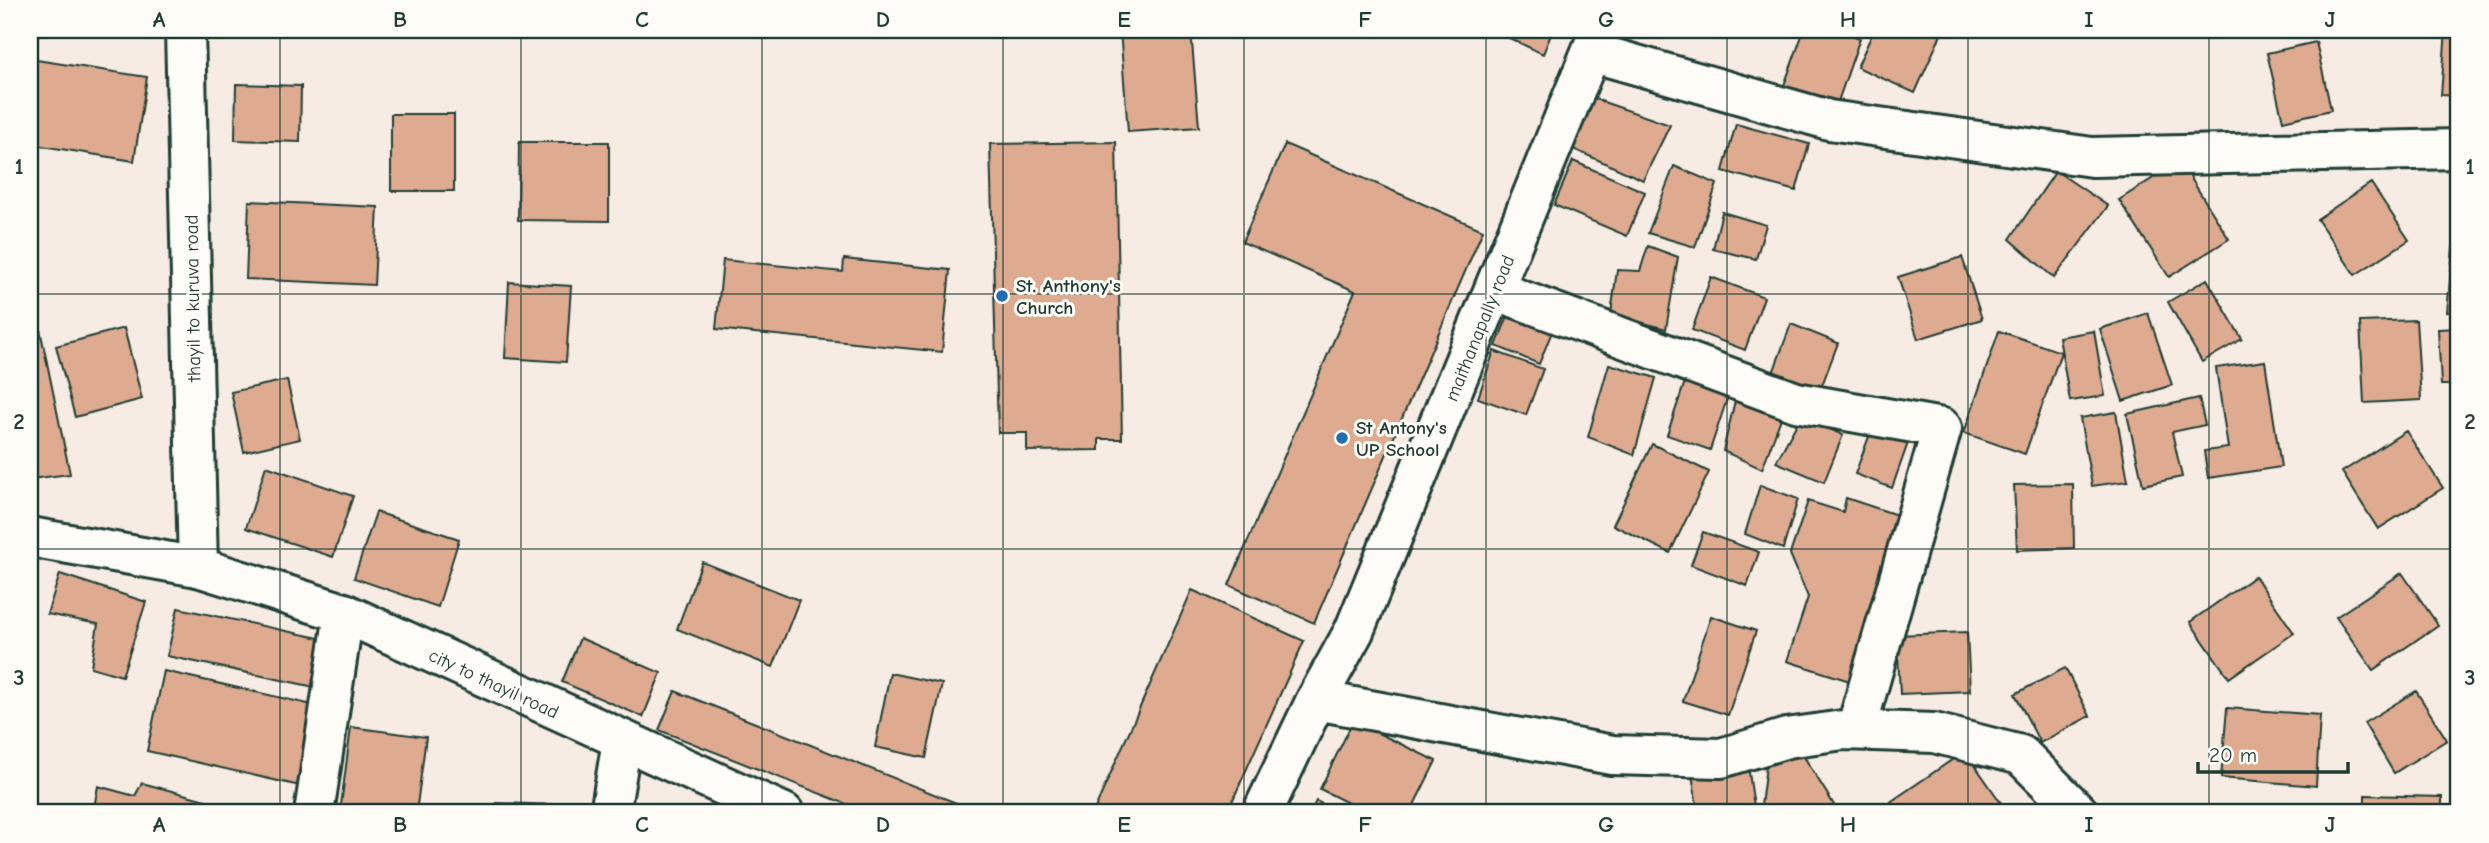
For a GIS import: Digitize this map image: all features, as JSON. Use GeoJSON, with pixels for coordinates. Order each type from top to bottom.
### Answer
{"type":"FeatureCollection","features":[{"type":"Feature","properties":{"kind":"street","name":"thayil to kuruva road"},"geometry":{"type":"LineString","coordinates":[[185,30],[198,567]]}},
{"type":"Feature","properties":{"kind":"street"},"geometry":{"type":"LineString","coordinates":[[1595,41],[1829,120],[2092,157],[2459,149]]}},
{"type":"Feature","properties":{"kind":"street","name":"maithanapally road"},"geometry":{"type":"LineString","coordinates":[[1262,813],[1316,700],[1354,631],[1595,41]]}},
{"type":"Feature","properties":{"kind":"street"},"geometry":{"type":"LineString","coordinates":[[1494,290],[1796,402],[1942,428],[1856,730]]}},
{"type":"Feature","properties":{"kind":"street","name":"city to thayil road"},"geometry":{"type":"LineString","coordinates":[[30,537],[198,567],[344,613],[784,813]]}},
{"type":"Feature","properties":{"kind":"street"},"geometry":{"type":"LineString","coordinates":[[314,813],[344,613]]}},
{"type":"Feature","properties":{"kind":"street"},"geometry":{"type":"LineString","coordinates":[[1316,700],[1612,755],[1721,758],[1787,738],[1856,730],[1934,733],[2021,755],[2079,813]]}},
{"type":"Feature","properties":{"kind":"street"},"geometry":{"type":"LineString","coordinates":[[610,813],[622,741]]}},
{"type":"Feature","properties":{"kind":"building"},"geometry":{"type":"Polygon","coordinates":[[[1120,30],[1191,30],[1199,127],[1128,132],[1120,30]]]}},
{"type":"Feature","properties":{"kind":"building"},"geometry":{"type":"Polygon","coordinates":[[[1492,30],[1553,30],[1543,54],[1492,30]]]}},
{"type":"Feature","properties":{"kind":"building"},"geometry":{"type":"Polygon","coordinates":[[[1804,30],[1837,30],[1860,38],[1834,113],[1781,94],[1804,30]]]}},
{"type":"Feature","properties":{"kind":"building"},"geometry":{"type":"Polygon","coordinates":[[[1874,30],[1943,30],[1915,93],[1857,67],[1874,30]]]}},
{"type":"Feature","properties":{"kind":"building"},"geometry":{"type":"Polygon","coordinates":[[[2446,30],[2459,30],[2459,96],[2441,95],[2446,30]]]}},
{"type":"Feature","properties":{"kind":"building"},"geometry":{"type":"Polygon","coordinates":[[[2316,42],[2331,110],[2283,121],[2267,53],[2316,42]]]}},
{"type":"Feature","properties":{"kind":"building"},"geometry":{"type":"Polygon","coordinates":[[[30,59],[147,77],[134,161],[30,144],[30,59]]]}},
{"type":"Feature","properties":{"kind":"building"},"geometry":{"type":"Polygon","coordinates":[[[236,84],[301,86],[300,142],[235,140],[236,84]]]}},
{"type":"Feature","properties":{"kind":"building"},"geometry":{"type":"Polygon","coordinates":[[[1592,98],[1670,125],[1643,180],[1571,148],[1592,98]]]}},
{"type":"Feature","properties":{"kind":"building"},"geometry":{"type":"Polygon","coordinates":[[[391,114],[454,114],[454,191],[391,191],[391,114]]]}},
{"type":"Feature","properties":{"kind":"building"},"geometry":{"type":"Polygon","coordinates":[[[1736,124],[1809,144],[1796,191],[1723,171],[1736,124]]]}},
{"type":"Feature","properties":{"kind":"building"},"geometry":{"type":"Polygon","coordinates":[[[519,142],[609,142],[609,221],[518,220],[519,142]]]}},
{"type":"Feature","properties":{"kind":"building"},"geometry":{"type":"Polygon","coordinates":[[[1116,142],[1122,439],[1099,439],[1099,450],[1027,451],[1027,433],[998,433],[990,144],[1116,142]]]}},
{"type":"Feature","properties":{"kind":"building","name":"St Antony's UP School"},"geometry":{"type":"Polygon","coordinates":[[[1285,144],[1483,230],[1314,623],[1229,585],[1355,291],[1242,242],[1285,144]]]}},
{"type":"Feature","properties":{"kind":"building"},"geometry":{"type":"Polygon","coordinates":[[[1573,161],[1645,192],[1627,236],[1554,205],[1573,161]]]}},
{"type":"Feature","properties":{"kind":"building"},"geometry":{"type":"Polygon","coordinates":[[[2180,161],[2229,239],[2169,277],[2119,200],[2180,161]]]}},
{"type":"Feature","properties":{"kind":"building"},"geometry":{"type":"Polygon","coordinates":[[[1674,166],[1717,184],[1695,247],[1648,233],[1674,166]]]}},
{"type":"Feature","properties":{"kind":"building"},"geometry":{"type":"Polygon","coordinates":[[[2056,171],[2108,206],[2054,278],[2010,239],[2056,171]]]}},
{"type":"Feature","properties":{"kind":"building"},"geometry":{"type":"Polygon","coordinates":[[[2371,183],[2409,240],[2355,275],[2317,219],[2371,183]]]}},
{"type":"Feature","properties":{"kind":"building"},"geometry":{"type":"Polygon","coordinates":[[[249,201],[378,207],[374,285],[246,279],[249,201]]]}},
{"type":"Feature","properties":{"kind":"building"},"geometry":{"type":"Polygon","coordinates":[[[1722,212],[1766,225],[1756,259],[1713,249],[1722,212]]]}},
{"type":"Feature","properties":{"kind":"building"},"geometry":{"type":"Polygon","coordinates":[[[1648,246],[1678,257],[1666,329],[1611,314],[1617,270],[1640,271],[1648,246]]]}},
{"type":"Feature","properties":{"kind":"building"},"geometry":{"type":"Polygon","coordinates":[[[2453,248],[2459,249],[2459,313],[2447,312],[2453,248]]]}},
{"type":"Feature","properties":{"kind":"building"},"geometry":{"type":"Polygon","coordinates":[[[1962,257],[1982,319],[1918,339],[1898,277],[1962,257]]]}},
{"type":"Feature","properties":{"kind":"building"},"geometry":{"type":"Polygon","coordinates":[[[844,259],[950,270],[942,352],[716,329],[723,260],[843,272],[844,259]]]}},
{"type":"Feature","properties":{"kind":"building"},"geometry":{"type":"Polygon","coordinates":[[[1711,277],[1764,297],[1745,350],[1692,330],[1711,277]]]}},
{"type":"Feature","properties":{"kind":"building"},"geometry":{"type":"Polygon","coordinates":[[[2207,279],[2242,339],[2202,362],[2168,302],[2207,279]]]}},
{"type":"Feature","properties":{"kind":"building"},"geometry":{"type":"Polygon","coordinates":[[[509,282],[571,286],[566,362],[505,358],[509,282]]]}},
{"type":"Feature","properties":{"kind":"building"},"geometry":{"type":"Polygon","coordinates":[[[1512,306],[1555,324],[1539,364],[1496,346],[1512,306]]]}},
{"type":"Feature","properties":{"kind":"building"},"geometry":{"type":"Polygon","coordinates":[[[2148,313],[2172,385],[2123,401],[2100,329],[2148,313]]]}},
{"type":"Feature","properties":{"kind":"building"},"geometry":{"type":"Polygon","coordinates":[[[2416,320],[2421,400],[2364,403],[2360,322],[2416,320]]]}},
{"type":"Feature","properties":{"kind":"building"},"geometry":{"type":"Polygon","coordinates":[[[1791,324],[1838,343],[1816,401],[1769,384],[1791,324]]]}},
{"type":"Feature","properties":{"kind":"building"},"geometry":{"type":"Polygon","coordinates":[[[124,328],[142,399],[75,417],[56,346],[124,328]]]}},
{"type":"Feature","properties":{"kind":"building"},"geometry":{"type":"Polygon","coordinates":[[[2459,328],[2459,385],[2441,385],[2438,329],[2459,328]]]}},
{"type":"Feature","properties":{"kind":"building"},"geometry":{"type":"Polygon","coordinates":[[[40,329],[70,474],[30,479],[30,331],[40,329]]]}},
{"type":"Feature","properties":{"kind":"building"},"geometry":{"type":"Polygon","coordinates":[[[1999,331],[2061,352],[2025,454],[1964,433],[1999,331]]]}},
{"type":"Feature","properties":{"kind":"building"},"geometry":{"type":"Polygon","coordinates":[[[2094,331],[2105,396],[2070,401],[2059,337],[2094,331]]]}},
{"type":"Feature","properties":{"kind":"building"},"geometry":{"type":"Polygon","coordinates":[[[1494,351],[1543,369],[1526,415],[1478,398],[1494,351]]]}},
{"type":"Feature","properties":{"kind":"building"},"geometry":{"type":"Polygon","coordinates":[[[2265,361],[2281,467],[2208,478],[2204,451],[2228,448],[2216,368],[2265,361]]]}},
{"type":"Feature","properties":{"kind":"building"},"geometry":{"type":"Polygon","coordinates":[[[1609,364],[1656,378],[1634,455],[1588,437],[1609,364]]]}},
{"type":"Feature","properties":{"kind":"building"},"geometry":{"type":"Polygon","coordinates":[[[1688,373],[1731,387],[1710,450],[1667,435],[1688,373]]]}},
{"type":"Feature","properties":{"kind":"building"},"geometry":{"type":"Polygon","coordinates":[[[287,380],[300,439],[244,452],[231,392],[287,380]]]}},
{"type":"Feature","properties":{"kind":"building"},"geometry":{"type":"Polygon","coordinates":[[[1737,392],[1784,410],[1762,469],[1723,451],[1737,392]]]}},
{"type":"Feature","properties":{"kind":"building"},"geometry":{"type":"Polygon","coordinates":[[[2199,398],[2205,425],[2172,432],[2182,477],[2143,485],[2127,414],[2199,398]]]}},
{"type":"Feature","properties":{"kind":"building"},"geometry":{"type":"Polygon","coordinates":[[[2116,412],[2128,481],[2092,486],[2080,418],[2116,412]]]}},
{"type":"Feature","properties":{"kind":"building"},"geometry":{"type":"Polygon","coordinates":[[[1801,416],[1843,435],[1824,482],[1776,462],[1801,416]]]}},
{"type":"Feature","properties":{"kind":"building"},"geometry":{"type":"Polygon","coordinates":[[[1873,426],[1909,440],[1892,488],[1855,474],[1873,426]]]}},
{"type":"Feature","properties":{"kind":"building"},"geometry":{"type":"Polygon","coordinates":[[[2406,431],[2443,488],[2378,529],[2342,472],[2406,431]]]}},
{"type":"Feature","properties":{"kind":"building"},"geometry":{"type":"Polygon","coordinates":[[[1652,444],[1709,472],[1670,553],[1613,525],[1652,444]]]}},
{"type":"Feature","properties":{"kind":"building"},"geometry":{"type":"Polygon","coordinates":[[[266,466],[353,496],[333,557],[246,528],[266,466]]]}},
{"type":"Feature","properties":{"kind":"building"},"geometry":{"type":"Polygon","coordinates":[[[2073,484],[2074,548],[2017,550],[2014,485],[2073,484]]]}},
{"type":"Feature","properties":{"kind":"building"},"geometry":{"type":"Polygon","coordinates":[[[1760,485],[1798,499],[1783,549],[1745,534],[1760,485]]]}},
{"type":"Feature","properties":{"kind":"building"},"geometry":{"type":"Polygon","coordinates":[[[1846,498],[1909,519],[1856,683],[1787,661],[1808,597],[1790,554],[1808,501],[1843,512],[1846,498]]]}},
{"type":"Feature","properties":{"kind":"building"},"geometry":{"type":"Polygon","coordinates":[[[376,512],[459,539],[438,607],[354,578],[376,512]]]}},
{"type":"Feature","properties":{"kind":"building"},"geometry":{"type":"Polygon","coordinates":[[[1703,532],[1759,552],[1747,586],[1691,565],[1703,532]]]}},
{"type":"Feature","properties":{"kind":"building"},"geometry":{"type":"Polygon","coordinates":[[[702,562],[799,600],[773,667],[677,629],[702,562]]]}},
{"type":"Feature","properties":{"kind":"building"},"geometry":{"type":"Polygon","coordinates":[[[2402,573],[2438,625],[2373,670],[2336,617],[2402,573]]]}},
{"type":"Feature","properties":{"kind":"building"},"geometry":{"type":"Polygon","coordinates":[[[60,574],[146,602],[122,676],[91,667],[98,624],[47,614],[60,574]]]}},
{"type":"Feature","properties":{"kind":"building"},"geometry":{"type":"Polygon","coordinates":[[[2255,576],[2294,633],[2229,678],[2190,622],[2255,576]]]}},
{"type":"Feature","properties":{"kind":"building"},"geometry":{"type":"Polygon","coordinates":[[[1192,590],[1304,641],[1227,813],[1093,813],[1192,590]]]}},
{"type":"Feature","properties":{"kind":"building"},"geometry":{"type":"Polygon","coordinates":[[[178,608],[338,642],[329,690],[167,656],[178,608]]]}},
{"type":"Feature","properties":{"kind":"building"},"geometry":{"type":"Polygon","coordinates":[[[1711,616],[1756,631],[1728,715],[1683,701],[1711,616]]]}},
{"type":"Feature","properties":{"kind":"building"},"geometry":{"type":"Polygon","coordinates":[[[1967,632],[1970,691],[1900,694],[1897,635],[1967,632]]]}},
{"type":"Feature","properties":{"kind":"building"},"geometry":{"type":"Polygon","coordinates":[[[580,638],[661,673],[643,717],[562,682],[580,638]]]}},
{"type":"Feature","properties":{"kind":"building"},"geometry":{"type":"Polygon","coordinates":[[[2065,668],[2090,716],[2040,743],[2015,694],[2065,668]]]}},
{"type":"Feature","properties":{"kind":"building"},"geometry":{"type":"Polygon","coordinates":[[[164,671],[317,706],[300,786],[147,751],[164,671]]]}},
{"type":"Feature","properties":{"kind":"building"},"geometry":{"type":"Polygon","coordinates":[[[890,673],[942,684],[926,758],[875,747],[890,673]]]}},
{"type":"Feature","properties":{"kind":"building"},"geometry":{"type":"Polygon","coordinates":[[[675,691],[959,804],[955,813],[869,813],[659,730],[675,691]]]}},
{"type":"Feature","properties":{"kind":"building"},"geometry":{"type":"Polygon","coordinates":[[[2416,691],[2447,740],[2394,773],[2364,723],[2416,691]]]}},
{"type":"Feature","properties":{"kind":"building"},"geometry":{"type":"Polygon","coordinates":[[[2227,708],[2320,715],[2316,786],[2221,778],[2227,708]]]}},
{"type":"Feature","properties":{"kind":"building"},"geometry":{"type":"Polygon","coordinates":[[[1353,721],[1436,761],[1410,813],[1368,813],[1320,789],[1353,721]]]}},
{"type":"Feature","properties":{"kind":"building"},"geometry":{"type":"Polygon","coordinates":[[[351,727],[426,737],[416,813],[340,813],[351,727]]]}},
{"type":"Feature","properties":{"kind":"building"},"geometry":{"type":"Polygon","coordinates":[[[1798,747],[1839,813],[1760,813],[1766,766],[1798,747]]]}},
{"type":"Feature","properties":{"kind":"building"},"geometry":{"type":"Polygon","coordinates":[[[1965,751],[2008,813],[1887,813],[1883,807],[1965,751]]]}},
{"type":"Feature","properties":{"kind":"building"},"geometry":{"type":"Polygon","coordinates":[[[1748,766],[1755,813],[1698,813],[1692,774],[1748,766]]]}},
{"type":"Feature","properties":{"kind":"building"},"geometry":{"type":"Polygon","coordinates":[[[142,783],[213,802],[212,813],[93,813],[98,786],[135,796],[142,783]]]}},
{"type":"Feature","properties":{"kind":"building"},"geometry":{"type":"Polygon","coordinates":[[[2365,795],[2442,797],[2442,813],[2365,813],[2365,795]]]}},
{"type":"Feature","properties":{"kind":"building"},"geometry":{"type":"Polygon","coordinates":[[[1316,801],[1340,813],[1310,813],[1316,801]]]}},
{"type":"Feature","properties":{"kind":"building"},"geometry":{"type":"Polygon","coordinates":[[[496,803],[560,805],[560,813],[495,813],[496,803]]]}},
{"type":"Feature","properties":{"kind":"place","name":"St. Anthony's Church"},"geometry":{"type":"Point","coordinates":[1002,296]}},
{"type":"Feature","properties":{"kind":"place","name":"St Antony's UP School"},"geometry":{"type":"Point","coordinates":[1342,438]}}]}
